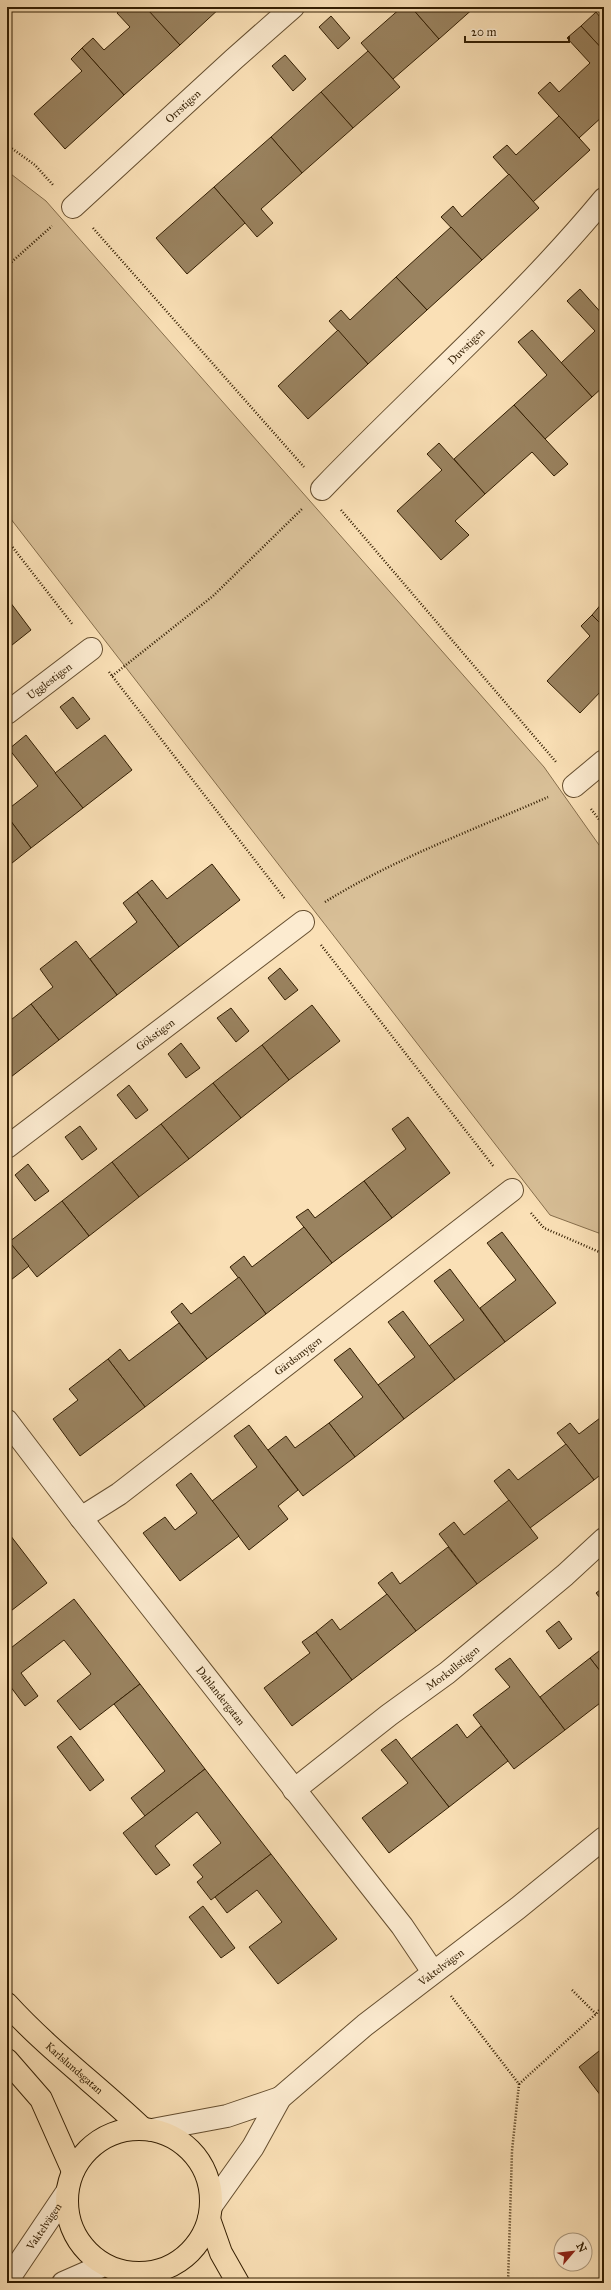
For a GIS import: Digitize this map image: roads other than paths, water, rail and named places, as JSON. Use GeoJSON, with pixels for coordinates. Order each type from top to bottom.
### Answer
{"type":"FeatureCollection","features":[{"type":"Feature","properties":{"kind":"main road","name":"Karlslundsgatan"},"geometry":{"type":"LineString","coordinates":[[7,2004],[33,2033],[148,2130]]}},
{"type":"Feature","properties":{"kind":"main road"},"geometry":{"type":"LineString","coordinates":[[7,2060],[41,2099],[73,2171]]}},
{"type":"Feature","properties":{"kind":"main road"},"geometry":{"type":"LineString","coordinates":[[210,2212],[196,2245],[175,2264],[147,2273],[119,2273],[90,2255],[78,2242],[71,2226],[67,2209],[67,2192],[73,2171],[85,2153],[102,2139],[122,2131],[148,2130],[171,2137],[187,2148],[200,2163],[210,2191],[210,2212],[221,2253],[238,2283]]}},
{"type":"Feature","properties":{"kind":"street","name":"Orrstigen"},"geometry":{"type":"LineString","coordinates":[[73,207],[293,7]]}},
{"type":"Feature","properties":{"kind":"street","name":"Duvstigen"},"geometry":{"type":"LineString","coordinates":[[322,489],[528,284],[570,240],[604,199]]}},
{"type":"Feature","properties":{"kind":"street","name":"Ugglestigen"},"geometry":{"type":"LineString","coordinates":[[7,713],[91,649]]}},
{"type":"Feature","properties":{"kind":"street"},"geometry":{"type":"LineString","coordinates":[[574,786],[604,761]]}},
{"type":"Feature","properties":{"kind":"street","name":"Gökstigen"},"geometry":{"type":"LineString","coordinates":[[7,1147],[303,922]]}},
{"type":"Feature","properties":{"kind":"street","name":"Gärdsmygen"},"geometry":{"type":"LineString","coordinates":[[81,1518],[119,1494],[512,1190]]}},
{"type":"Feature","properties":{"kind":"street","name":"Dahlandergatan"},"geometry":{"type":"LineString","coordinates":[[7,1421],[81,1518],[402,1926],[433,1972]]}},
{"type":"Feature","properties":{"kind":"street","name":"Morkullstigen"},"geometry":{"type":"LineString","coordinates":[[294,1790],[389,1715],[458,1664],[564,1575],[604,1539]]}},
{"type":"Feature","properties":{"kind":"street","name":"Vaktelvägen"},"geometry":{"type":"LineString","coordinates":[[210,2212],[253,2147],[280,2098],[365,2025],[518,1908],[604,1838]]}},
{"type":"Feature","properties":{"kind":"street","name":"Vaktelvägen"},"geometry":{"type":"LineString","coordinates":[[148,2130],[227,2116],[280,2098]]}},
{"type":"Feature","properties":{"kind":"street","name":"Vaktelvägen"},"geometry":{"type":"LineString","coordinates":[[7,2281],[67,2192]]}},
{"type":"Feature","properties":{"kind":"street"},"geometry":{"type":"LineString","coordinates":[[63,2283],[119,2273]]}}]}
